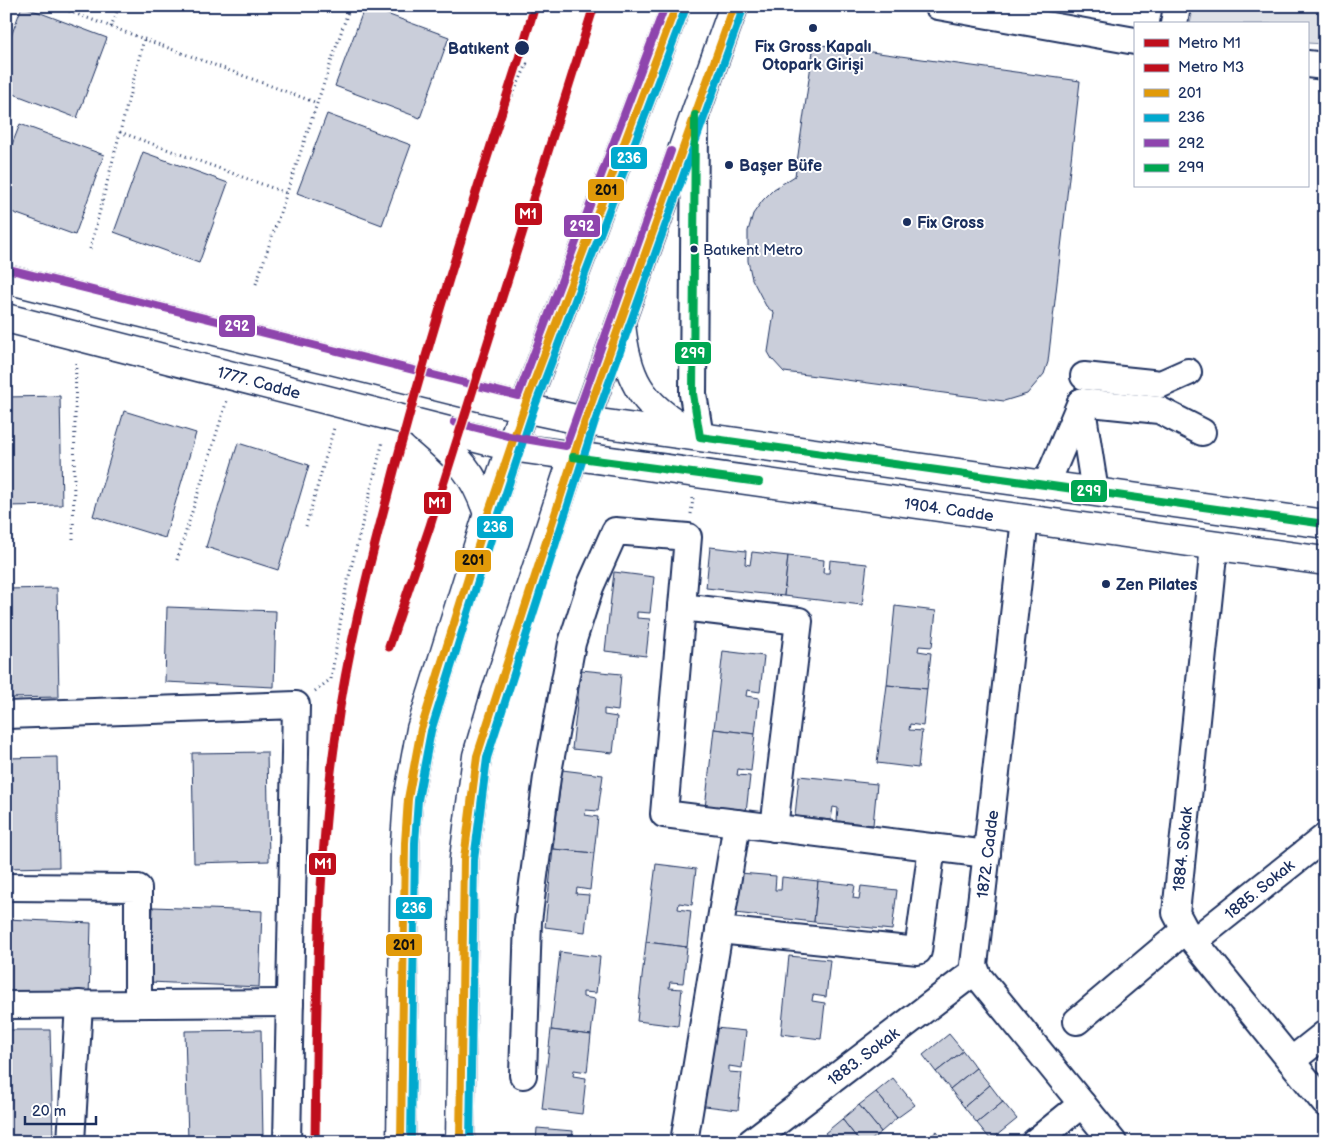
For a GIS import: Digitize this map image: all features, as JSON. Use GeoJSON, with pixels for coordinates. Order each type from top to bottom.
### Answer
{"type":"FeatureCollection","features":[{"type":"Feature","properties":{"kind":"main road"},"geometry":{"type":"LineString","coordinates":[[401,1142],[403,894],[408,799],[414,761],[430,694],[524,408],[676,6]]}},
{"type":"Feature","properties":{"kind":"main road"},"geometry":{"type":"LineString","coordinates":[[460,1142],[464,859],[472,785],[485,725],[585,421],[734,6]]}},
{"type":"Feature","properties":{"kind":"main road"},"geometry":{"type":"LineString","coordinates":[[6,279],[524,408],[585,421],[1325,524]]}},
{"type":"Feature","properties":{"kind":"main road","name":"1777. Cadde"},"geometry":{"type":"LineString","coordinates":[[6,318],[419,424],[511,446],[573,457]]}},
{"type":"Feature","properties":{"kind":"main road"},"geometry":{"type":"LineString","coordinates":[[621,320],[623,346],[630,370],[642,395],[670,421],[700,437]]}},
{"type":"Feature","properties":{"kind":"main road"},"geometry":{"type":"LineString","coordinates":[[419,424],[452,453],[468,471],[481,493],[488,514]]}},
{"type":"Feature","properties":{"kind":"main road","name":"1904. Cadde"},"geometry":{"type":"LineString","coordinates":[[573,457],[1324,562]]}},
{"type":"Feature","properties":{"kind":"street"},"geometry":{"type":"LineString","coordinates":[[938,6],[1134,42]]}},
{"type":"Feature","properties":{"kind":"street"},"geometry":{"type":"LineString","coordinates":[[1174,22],[1177,6]]}},
{"type":"Feature","properties":{"kind":"street"},"geometry":{"type":"LineString","coordinates":[[1308,64],[1325,66]]}},
{"type":"Feature","properties":{"kind":"street"},"geometry":{"type":"LineString","coordinates":[[695,115],[693,394],[700,437]]}},
{"type":"Feature","properties":{"kind":"street"},"geometry":{"type":"LineString","coordinates":[[680,154],[679,396],[700,437]]}},
{"type":"Feature","properties":{"kind":"street"},"geometry":{"type":"LineString","coordinates":[[1084,376],[1161,384],[1188,372]]}},
{"type":"Feature","properties":{"kind":"street"},"geometry":{"type":"LineString","coordinates":[[1081,402],[1159,410],[1202,432]]}},
{"type":"Feature","properties":{"kind":"street"},"geometry":{"type":"LineString","coordinates":[[1046,485],[1081,402]]}},
{"type":"Feature","properties":{"kind":"street"},"geometry":{"type":"LineString","coordinates":[[1081,402],[1095,492]]}},
{"type":"Feature","properties":{"kind":"street","name":"1872. Cadde"},"geometry":{"type":"LineString","coordinates":[[975,971],[1025,520]]}},
{"type":"Feature","properties":{"kind":"street"},"geometry":{"type":"LineString","coordinates":[[523,1075],[528,921],[547,777],[572,643],[590,588],[615,530],[688,537],[664,814],[987,854]]}},
{"type":"Feature","properties":{"kind":"street","name":"1884. Sokak"},"geometry":{"type":"LineString","coordinates":[[1214,546],[1176,907],[1177,917],[1189,936],[1325,1102]]}},
{"type":"Feature","properties":{"kind":"street"},"geometry":{"type":"LineString","coordinates":[[682,607],[799,621],[774,828]]}},
{"type":"Feature","properties":{"kind":"street"},"geometry":{"type":"LineString","coordinates":[[6,715],[296,705],[287,1142]]}},
{"type":"Feature","properties":{"kind":"street"},"geometry":{"type":"LineString","coordinates":[[684,1142],[737,823]]}},
{"type":"Feature","properties":{"kind":"street","name":"1885. Sokak"},"geometry":{"type":"LineString","coordinates":[[1077,1021],[1189,936],[1325,837]]}},
{"type":"Feature","properties":{"kind":"street"},"geometry":{"type":"LineString","coordinates":[[719,930],[918,951],[932,848]]}},
{"type":"Feature","properties":{"kind":"street"},"geometry":{"type":"LineString","coordinates":[[6,887],[138,888],[138,1003]]}},
{"type":"Feature","properties":{"kind":"street"},"geometry":{"type":"LineString","coordinates":[[975,971],[1113,1142]]}},
{"type":"Feature","properties":{"kind":"street","name":"1883. Sokak"},"geometry":{"type":"LineString","coordinates":[[751,1142],[975,971]]}},
{"type":"Feature","properties":{"kind":"street"},"geometry":{"type":"LineString","coordinates":[[6,1004],[290,1003]]}},
{"type":"Feature","properties":{"kind":"street"},"geometry":{"type":"LineString","coordinates":[[71,1142],[79,1004]]}},
{"type":"Feature","properties":{"kind":"street"},"geometry":{"type":"LineString","coordinates":[[1291,1061],[1325,1034]]}},
{"type":"Feature","properties":{"kind":"street"},"geometry":{"type":"LineString","coordinates":[[1035,1142],[1082,1104]]}},
{"type":"Feature","properties":{"kind":"path"},"geometry":{"type":"LineString","coordinates":[[55,6],[317,103]]}},
{"type":"Feature","properties":{"kind":"path"},"geometry":{"type":"LineString","coordinates":[[111,27],[119,6]]}},
{"type":"Feature","properties":{"kind":"path"},"geometry":{"type":"LineString","coordinates":[[256,284],[350,6]]}},
{"type":"Feature","properties":{"kind":"path"},"geometry":{"type":"LineString","coordinates":[[90,248],[144,39]]}},
{"type":"Feature","properties":{"kind":"path"},"geometry":{"type":"LineString","coordinates":[[426,362],[491,142],[527,64],[531,66]]}},
{"type":"Feature","properties":{"kind":"path"},"geometry":{"type":"LineString","coordinates":[[120,132],[286,192]]}},
{"type":"Feature","properties":{"kind":"path"},"geometry":{"type":"LineString","coordinates":[[73,539],[76,335]]}},
{"type":"Feature","properties":{"kind":"path"},"geometry":{"type":"LineString","coordinates":[[177,560],[235,376]]}},
{"type":"Feature","properties":{"kind":"path"},"geometry":{"type":"LineString","coordinates":[[306,526],[341,404]]}},
{"type":"Feature","properties":{"kind":"path"},"geometry":{"type":"LineString","coordinates":[[296,705],[331,679],[346,588],[390,416]]}},
{"type":"Feature","properties":{"kind":"path"},"geometry":{"type":"LineString","coordinates":[[688,537],[696,474]]}},
{"type":"Feature","properties":{"kind":"shaded area"},"geometry":{"type":"Polygon","coordinates":[[[1194,6],[1325,6],[1325,44],[1308,43],[1308,22],[1190,22],[1194,6]]]}},
{"type":"Feature","properties":{"kind":"building"},"geometry":{"type":"Polygon","coordinates":[[[22,6],[107,38],[77,118],[6,91],[6,50],[22,6]]]}},
{"type":"Feature","properties":{"kind":"building"},"geometry":{"type":"Polygon","coordinates":[[[365,6],[449,37],[420,118],[335,86],[365,6]]]}},
{"type":"Feature","properties":{"kind":"building","name":"Fix Gross"},"geometry":{"type":"Polygon","coordinates":[[[814,44],[1080,81],[1048,362],[1044,374],[1027,394],[1004,401],[784,372],[772,359],[768,352],[774,313],[766,306],[752,279],[748,261],[748,231],[753,214],[763,200],[774,189],[795,176],[814,44]]]}},
{"type":"Feature","properties":{"kind":"building"},"geometry":{"type":"Polygon","coordinates":[[[327,114],[411,145],[382,225],[297,193],[327,114]]]}},
{"type":"Feature","properties":{"kind":"building"},"geometry":{"type":"Polygon","coordinates":[[[20,124],[104,155],[75,235],[6,210],[6,160],[20,124]]]}},
{"type":"Feature","properties":{"kind":"building"},"geometry":{"type":"Polygon","coordinates":[[[143,152],[228,183],[199,263],[114,232],[143,152]]]}},
{"type":"Feature","properties":{"kind":"building"},"geometry":{"type":"Polygon","coordinates":[[[60,396],[62,505],[6,506],[6,397],[60,396]]]}},
{"type":"Feature","properties":{"kind":"building"},"geometry":{"type":"Polygon","coordinates":[[[124,411],[196,433],[165,538],[93,516],[124,411]]]}},
{"type":"Feature","properties":{"kind":"building"},"geometry":{"type":"Polygon","coordinates":[[[238,443],[309,465],[278,570],[206,547],[238,443]]]}},
{"type":"Feature","properties":{"kind":"building"},"geometry":{"type":"Polygon","coordinates":[[[710,547],[746,551],[745,564],[750,565],[752,552],[788,556],[784,596],[706,588],[710,547]]]}},
{"type":"Feature","properties":{"kind":"building"},"geometry":{"type":"Polygon","coordinates":[[[788,556],[824,560],[823,573],[829,573],[830,560],[867,564],[862,605],[784,596],[788,556]]]}},
{"type":"Feature","properties":{"kind":"building"},"geometry":{"type":"Polygon","coordinates":[[[614,572],[654,577],[650,613],[637,612],[637,618],[650,619],[646,656],[605,651],[614,572]]]}},
{"type":"Feature","properties":{"kind":"building"},"geometry":{"type":"Polygon","coordinates":[[[57,588],[59,697],[6,698],[6,589],[57,588]]]}},
{"type":"Feature","properties":{"kind":"building"},"geometry":{"type":"Polygon","coordinates":[[[895,606],[936,611],[932,647],[919,646],[918,651],[931,653],[927,689],[887,685],[895,606]]]}},
{"type":"Feature","properties":{"kind":"building"},"geometry":{"type":"Polygon","coordinates":[[[167,607],[276,611],[274,687],[165,682],[167,607]]]}},
{"type":"Feature","properties":{"kind":"building"},"geometry":{"type":"Polygon","coordinates":[[[723,651],[764,656],[760,692],[747,690],[746,696],[759,698],[755,734],[714,729],[723,651]]]}},
{"type":"Feature","properties":{"kind":"building"},"geometry":{"type":"Polygon","coordinates":[[[581,670],[621,674],[618,711],[604,709],[604,715],[617,717],[613,753],[572,749],[581,670]]]}},
{"type":"Feature","properties":{"kind":"building"},"geometry":{"type":"Polygon","coordinates":[[[887,685],[927,689],[923,726],[910,724],[909,730],[922,731],[918,768],[877,763],[887,685]]]}},
{"type":"Feature","properties":{"kind":"building"},"geometry":{"type":"Polygon","coordinates":[[[714,729],[755,734],[751,771],[738,769],[737,775],[750,776],[746,813],[705,808],[714,729]]]}},
{"type":"Feature","properties":{"kind":"building"},"geometry":{"type":"Polygon","coordinates":[[[267,752],[269,861],[194,863],[192,753],[267,752]]]}},
{"type":"Feature","properties":{"kind":"building"},"geometry":{"type":"Polygon","coordinates":[[[57,757],[59,867],[6,868],[6,758],[57,757]]]}},
{"type":"Feature","properties":{"kind":"building"},"geometry":{"type":"Polygon","coordinates":[[[562,770],[603,775],[598,811],[586,810],[585,815],[598,817],[594,853],[553,849],[562,770]]]}},
{"type":"Feature","properties":{"kind":"building"},"geometry":{"type":"Polygon","coordinates":[[[799,776],[877,784],[873,825],[837,821],[838,808],[833,807],[831,820],[795,816],[799,776]]]}},
{"type":"Feature","properties":{"kind":"building"},"geometry":{"type":"Polygon","coordinates":[[[553,849],[594,853],[590,890],[577,888],[576,894],[589,895],[585,932],[545,927],[553,849]]]}},
{"type":"Feature","properties":{"kind":"building"},"geometry":{"type":"Polygon","coordinates":[[[656,864],[696,869],[692,905],[679,903],[678,909],[691,911],[687,947],[646,942],[656,864]]]}},
{"type":"Feature","properties":{"kind":"building"},"geometry":{"type":"Polygon","coordinates":[[[740,873],[776,876],[775,890],[781,890],[782,877],[818,881],[814,922],[735,913],[740,873]]]}},
{"type":"Feature","properties":{"kind":"building"},"geometry":{"type":"Polygon","coordinates":[[[818,881],[855,885],[853,898],[859,899],[861,886],[897,890],[892,930],[814,922],[818,881]]]}},
{"type":"Feature","properties":{"kind":"building"},"geometry":{"type":"Polygon","coordinates":[[[153,907],[262,911],[259,987],[150,982],[153,907]]]}},
{"type":"Feature","properties":{"kind":"building"},"geometry":{"type":"Polygon","coordinates":[[[6,919],[91,923],[89,998],[6,995],[6,919]]]}},
{"type":"Feature","properties":{"kind":"building"},"geometry":{"type":"Polygon","coordinates":[[[646,942],[687,947],[683,983],[670,982],[669,988],[682,989],[678,1026],[637,1021],[646,942]]]}},
{"type":"Feature","properties":{"kind":"building"},"geometry":{"type":"Polygon","coordinates":[[[560,952],[600,957],[596,993],[583,992],[583,997],[595,999],[591,1035],[551,1030],[560,952]]]}},
{"type":"Feature","properties":{"kind":"building"},"geometry":{"type":"Polygon","coordinates":[[[789,956],[830,960],[826,997],[813,995],[812,1001],[825,1003],[821,1039],[781,1034],[789,956]]]}},
{"type":"Feature","properties":{"kind":"building"},"geometry":{"type":"Polygon","coordinates":[[[705,1027],[746,1031],[742,1068],[729,1066],[729,1072],[742,1073],[738,1110],[697,1105],[705,1027]]]}},
{"type":"Feature","properties":{"kind":"building"},"geometry":{"type":"Polygon","coordinates":[[[6,1030],[50,1030],[53,1139],[6,1140],[6,1030]]]}},
{"type":"Feature","properties":{"kind":"building"},"geometry":{"type":"Polygon","coordinates":[[[261,1030],[263,1139],[188,1141],[185,1031],[261,1030]]]}},
{"type":"Feature","properties":{"kind":"building"},"geometry":{"type":"Polygon","coordinates":[[[551,1030],[591,1035],[587,1072],[574,1070],[573,1076],[586,1078],[582,1114],[542,1109],[551,1030]]]}},
{"type":"Feature","properties":{"kind":"building"},"geometry":{"type":"Polygon","coordinates":[[[949,1034],[963,1051],[936,1072],[923,1055],[949,1034]]]}},
{"type":"Feature","properties":{"kind":"building"},"geometry":{"type":"Polygon","coordinates":[[[963,1051],[976,1068],[950,1089],[936,1072],[963,1051]]]}},
{"type":"Feature","properties":{"kind":"building"},"geometry":{"type":"Polygon","coordinates":[[[976,1068],[990,1085],[964,1107],[950,1089],[976,1068]]]}},
{"type":"Feature","properties":{"kind":"building"},"geometry":{"type":"Polygon","coordinates":[[[893,1078],[915,1105],[897,1118],[876,1092],[893,1078]]]}},
{"type":"Feature","properties":{"kind":"building"},"geometry":{"type":"Polygon","coordinates":[[[990,1085],[1003,1102],[977,1123],[964,1107],[990,1085]]]}},
{"type":"Feature","properties":{"kind":"building"},"geometry":{"type":"Polygon","coordinates":[[[876,1092],[897,1118],[881,1132],[859,1105],[876,1092]]]}},
{"type":"Feature","properties":{"kind":"building"},"geometry":{"type":"Polygon","coordinates":[[[1003,1102],[1017,1119],[991,1140],[977,1123],[1003,1102]]]}},
{"type":"Feature","properties":{"kind":"building"},"geometry":{"type":"Polygon","coordinates":[[[859,1105],[881,1132],[869,1142],[860,1142],[842,1119],[859,1105]]]}},
{"type":"Feature","properties":{"kind":"building"},"geometry":{"type":"Polygon","coordinates":[[[842,1119],[860,1142],[832,1142],[825,1133],[842,1119]]]}},
{"type":"Feature","properties":{"kind":"building"},"geometry":{"type":"Polygon","coordinates":[[[537,1128],[573,1131],[572,1142],[536,1142],[537,1128]]]}},
{"type":"Feature","properties":{"kind":"building"},"geometry":{"type":"Polygon","coordinates":[[[937,1131],[945,1142],[924,1142],[937,1131]]]}},
{"type":"Feature","properties":{"kind":"metro line","name":"M3"},"geometry":{"type":"LineString","coordinates":[[520,55],[535,6]]}},
{"type":"Feature","properties":{"kind":"metro line","name":"M3"},"geometry":{"type":"LineString","coordinates":[[574,69],[594,6]]}},
{"type":"Feature","properties":{"kind":"metro line","name":"M1"},"geometry":{"type":"LineString","coordinates":[[315,1142],[317,989],[321,887],[329,785],[346,673],[358,613],[418,384],[520,55]]}},
{"type":"Feature","properties":{"kind":"metro line","name":"M1"},"geometry":{"type":"LineString","coordinates":[[389,647],[430,526],[574,69]]}},
{"type":"Feature","properties":{"kind":"transit line","name":"292"},"geometry":{"type":"LineString","coordinates":[[8,269],[518,396],[665,6]]}},
{"type":"Feature","properties":{"kind":"transit line","name":"201"},"geometry":{"type":"LineString","coordinates":[[401,1142],[405,843],[408,799],[421,729],[488,514],[524,408],[676,6]]}},
{"type":"Feature","properties":{"kind":"transit line","name":"201"},"geometry":{"type":"LineString","coordinates":[[460,1142],[464,859],[477,756],[585,421],[734,6]]}},
{"type":"Feature","properties":{"kind":"transit line","name":"236"},"geometry":{"type":"LineString","coordinates":[[470,1142],[474,860],[487,758],[594,424],[743,9]]}},
{"type":"Feature","properties":{"kind":"transit line","name":"236"},"geometry":{"type":"LineString","coordinates":[[411,1142],[415,843],[418,800],[431,731],[533,411],[685,10]]}},
{"type":"Feature","properties":{"kind":"transit line","name":"299"},"geometry":{"type":"LineString","coordinates":[[695,115],[693,394],[700,437],[1325,524]]}},
{"type":"Feature","properties":{"kind":"transit line","name":"292"},"geometry":{"type":"LineString","coordinates":[[454,422],[513,437],[566,446],[671,151]]}},
{"type":"Feature","properties":{"kind":"transit line","name":"299"},"geometry":{"type":"LineString","coordinates":[[573,457],[759,482]]}},
{"type":"Feature","properties":{"kind":"place","name":"Fix Gross Kapalı Otopark Girişi"},"geometry":{"type":"Point","coordinates":[813,28]}},
{"type":"Feature","properties":{"kind":"place","name":"Batıkent"},"geometry":{"type":"Point","coordinates":[522,48]}},
{"type":"Feature","properties":{"kind":"place","name":"Başer Büfe"},"geometry":{"type":"Point","coordinates":[729,165]}},
{"type":"Feature","properties":{"kind":"place","name":"Fix Gross"},"geometry":{"type":"Point","coordinates":[907,222]}},
{"type":"Feature","properties":{"kind":"place","name":"Batıkent Metro"},"geometry":{"type":"Point","coordinates":[694,249]}},
{"type":"Feature","properties":{"kind":"place","name":"Zen Pilates"},"geometry":{"type":"Point","coordinates":[1106,584]}}]}
